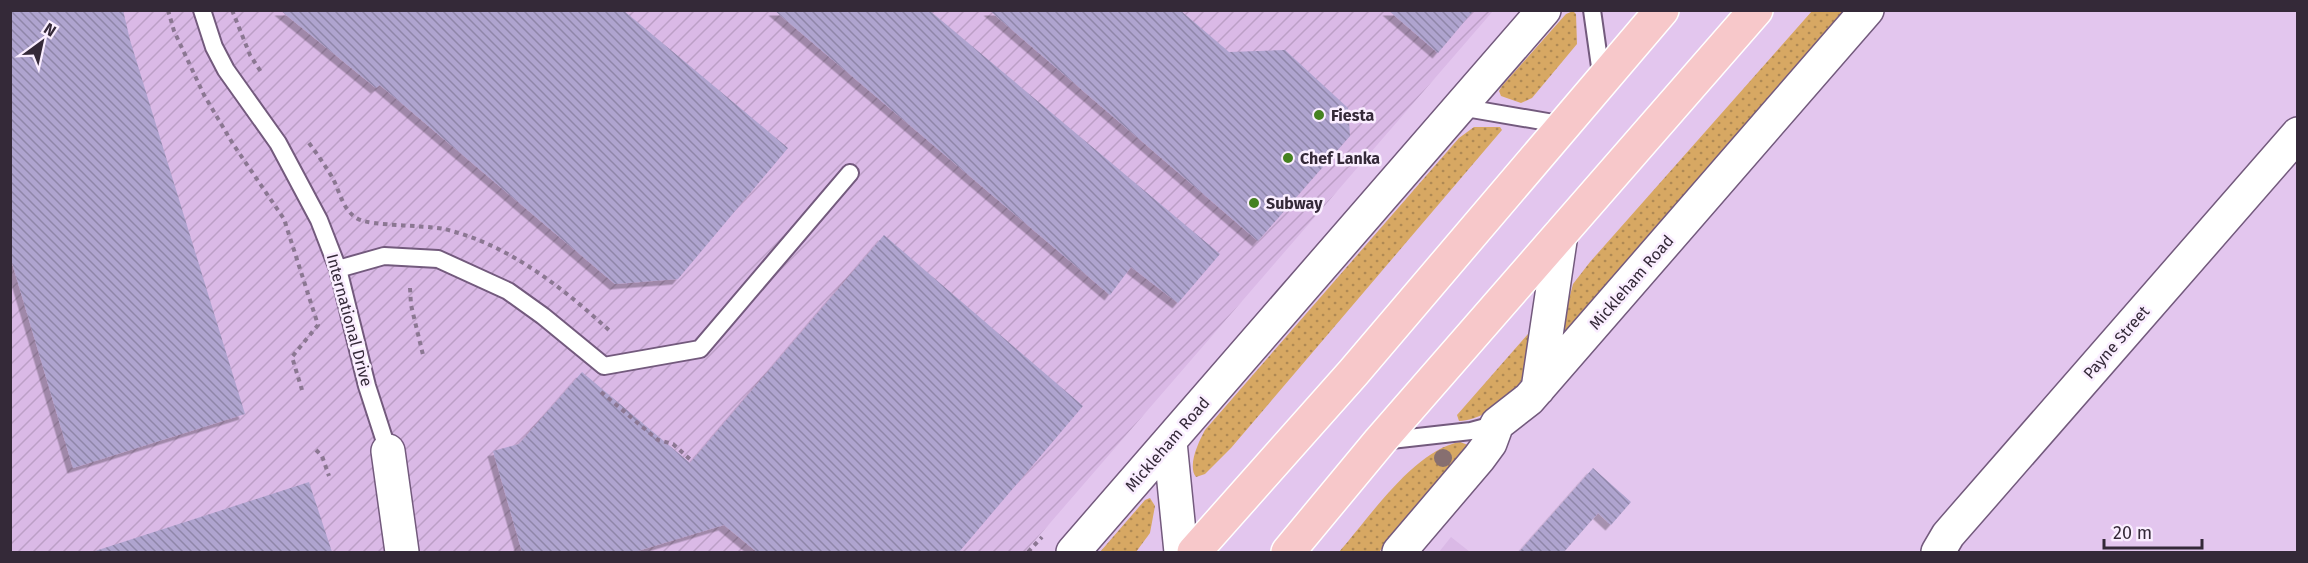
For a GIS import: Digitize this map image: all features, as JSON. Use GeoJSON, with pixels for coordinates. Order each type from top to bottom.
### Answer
{"type":"FeatureCollection","features":[{"type":"Feature","properties":{"kind":"main road"},"geometry":{"type":"LineString","coordinates":[[1194,552],[1353,373],[1662,10]]}},
{"type":"Feature","properties":{"kind":"main road"},"geometry":{"type":"LineString","coordinates":[[1288,552],[1380,441],[1755,10]]}},
{"type":"Feature","properties":{"kind":"street","name":"Mickleham Road"},"geometry":{"type":"LineString","coordinates":[[1073,552],[1544,10]]}},
{"type":"Feature","properties":{"kind":"street","name":"Mickleham Road"},"geometry":{"type":"LineString","coordinates":[[1399,552],[1479,458],[1490,443],[1497,424],[1513,414],[1538,389],[1867,10]]}},
{"type":"Feature","properties":{"kind":"street","name":"Payne Street"},"geometry":{"type":"LineString","coordinates":[[1938,552],[1948,535],[2298,134]]}},
{"type":"Feature","properties":{"kind":"street"},"geometry":{"type":"LineString","coordinates":[[1538,389],[1561,234]]}},
{"type":"Feature","properties":{"kind":"street"},"geometry":{"type":"LineString","coordinates":[[1170,441],[1181,552]]}},
{"type":"Feature","properties":{"kind":"street","name":"International Drive"},"geometry":{"type":"LineString","coordinates":[[388,451],[402,552]]}},
{"type":"Feature","properties":{"kind":"lane","name":"International Drive"},"geometry":{"type":"LineString","coordinates":[[202,10],[214,47],[226,70],[295,171],[319,220],[338,269],[367,386],[388,451]]}},
{"type":"Feature","properties":{"kind":"lane"},"geometry":{"type":"LineString","coordinates":[[1592,10],[1602,82]]}},
{"type":"Feature","properties":{"kind":"lane"},"geometry":{"type":"LineString","coordinates":[[1460,107],[1565,125]]}},
{"type":"Feature","properties":{"kind":"lane"},"geometry":{"type":"LineString","coordinates":[[338,269],[384,256],[438,259],[508,291],[543,316],[604,366],[700,349],[850,173]]}},
{"type":"Feature","properties":{"kind":"lane"},"geometry":{"type":"LineString","coordinates":[[1380,441],[1471,431],[1497,424]]}},
{"type":"Feature","properties":{"kind":"path"},"geometry":{"type":"LineString","coordinates":[[168,10],[174,31],[204,95],[285,222],[318,325],[292,357],[302,390]]}},
{"type":"Feature","properties":{"kind":"path"},"geometry":{"type":"LineString","coordinates":[[232,10],[250,55],[262,74]]}},
{"type":"Feature","properties":{"kind":"path"},"geometry":{"type":"LineString","coordinates":[[307,140],[333,178],[346,209],[357,218],[366,222],[407,223],[445,230],[499,249],[540,274],[584,307],[610,331]]}},
{"type":"Feature","properties":{"kind":"path"},"geometry":{"type":"LineString","coordinates":[[410,288],[411,305],[423,355]]}},
{"type":"Feature","properties":{"kind":"path"},"geometry":{"type":"LineString","coordinates":[[595,387],[658,440],[672,444],[692,461]]}},
{"type":"Feature","properties":{"kind":"path"},"geometry":{"type":"LineString","coordinates":[[316,450],[322,456],[328,476]]}},
{"type":"Feature","properties":{"kind":"shaded area"},"geometry":{"type":"Polygon","coordinates":[[[10,11],[1493,11],[1025,552],[11,552],[10,11]]]}},
{"type":"Feature","properties":{"kind":"shaded area"},"geometry":{"type":"Polygon","coordinates":[[[1573,11],[1576,14],[1577,44],[1532,98],[1521,103],[1501,96],[1499,91],[1502,86],[1566,14],[1573,11]]]}},
{"type":"Feature","properties":{"kind":"shaded area"},"geometry":{"type":"Polygon","coordinates":[[[1812,11],[1851,11],[1564,341],[1559,337],[1573,284],[1812,11]]]}},
{"type":"Feature","properties":{"kind":"shaded area"},"geometry":{"type":"Polygon","coordinates":[[[1474,127],[1500,127],[1502,130],[1231,448],[1205,474],[1196,477],[1193,460],[1205,430],[1459,138],[1474,127]]]}},
{"type":"Feature","properties":{"kind":"shaded area"},"geometry":{"type":"Polygon","coordinates":[[[1528,334],[1531,335],[1527,361],[1515,391],[1499,406],[1486,413],[1459,421],[1457,415],[1528,334]]]}},
{"type":"Feature","properties":{"kind":"shaded area"},"geometry":{"type":"Polygon","coordinates":[[[1460,442],[1468,445],[1463,454],[1379,552],[1339,552],[1378,504],[1409,471],[1443,448],[1460,442]]]}},
{"type":"Feature","properties":{"kind":"shaded area"},"geometry":{"type":"Polygon","coordinates":[[[1150,498],[1155,506],[1150,533],[1136,552],[1100,552],[1145,500],[1150,498]]]}},
{"type":"Feature","properties":{"kind":"shaded area"},"geometry":{"type":"Polygon","coordinates":[[[1451,537],[1470,552],[1439,552],[1451,537]]]}},
{"type":"Feature","properties":{"kind":"building"},"geometry":{"type":"Polygon","coordinates":[[[10,10],[123,10],[130,40],[245,414],[73,468],[10,256],[10,10]]]}},
{"type":"Feature","properties":{"kind":"building"},"geometry":{"type":"Polygon","coordinates":[[[280,10],[623,10],[788,148],[678,279],[615,284],[380,85],[376,88],[280,10]]]}},
{"type":"Feature","properties":{"kind":"building"},"geometry":{"type":"Polygon","coordinates":[[[774,10],[929,10],[1220,254],[1178,303],[1131,267],[1110,295],[774,10]]]}},
{"type":"Feature","properties":{"kind":"building"},"geometry":{"type":"Polygon","coordinates":[[[989,10],[1180,10],[1229,52],[1285,50],[1348,108],[1350,136],[1258,241],[989,10]]]}},
{"type":"Feature","properties":{"kind":"building"},"geometry":{"type":"Polygon","coordinates":[[[1388,10],[1474,10],[1438,53],[1388,10]]]}},
{"type":"Feature","properties":{"kind":"building"},"geometry":{"type":"Polygon","coordinates":[[[884,235],[1083,406],[959,552],[757,552],[724,525],[634,552],[522,552],[493,451],[519,444],[582,372],[690,463],[884,235]]]}},
{"type":"Feature","properties":{"kind":"building"},"geometry":{"type":"Polygon","coordinates":[[[1593,468],[1631,502],[1611,525],[1598,513],[1564,552],[1519,552],[1593,468]]]}},
{"type":"Feature","properties":{"kind":"building"},"geometry":{"type":"Polygon","coordinates":[[[309,482],[332,552],[92,552],[309,482]]]}},
{"type":"Feature","properties":{"kind":"place","name":"Fiesta"},"geometry":{"type":"Point","coordinates":[1319,115]}},
{"type":"Feature","properties":{"kind":"place","name":"Chef Lanka"},"geometry":{"type":"Point","coordinates":[1288,158]}},
{"type":"Feature","properties":{"kind":"place","name":"Subway"},"geometry":{"type":"Point","coordinates":[1254,203]}}]}
